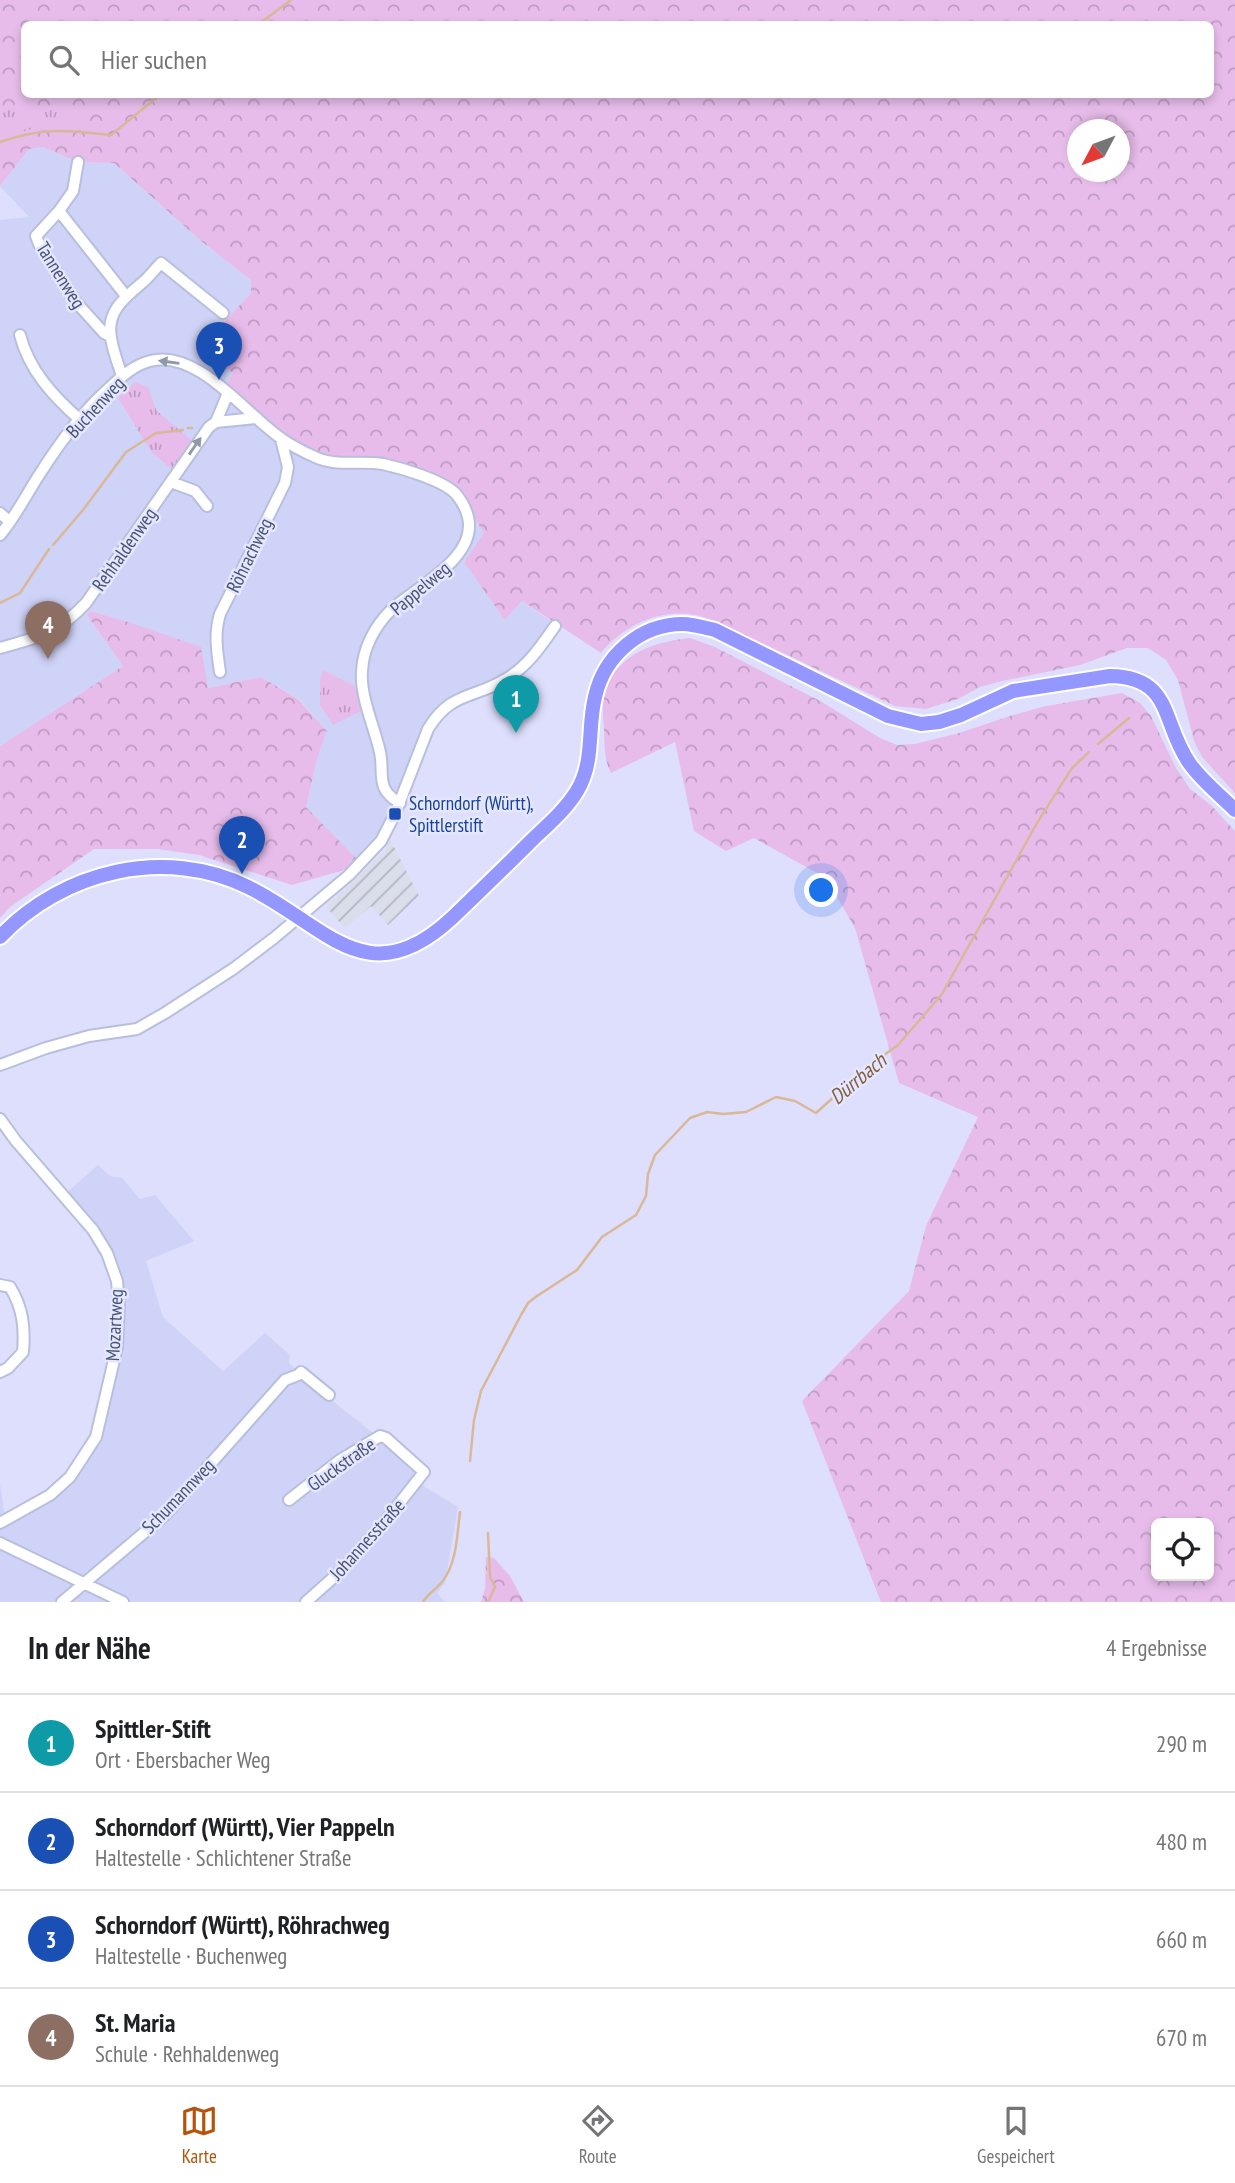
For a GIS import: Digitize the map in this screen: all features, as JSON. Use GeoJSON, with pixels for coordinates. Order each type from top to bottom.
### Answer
{"type":"FeatureCollection","features":[{"type":"Feature","properties":{"kind":"main road"},"geometry":{"type":"LineString","coordinates":[[0,937],[38,904],[79,882],[119,871],[147,867],[195,870],[240,883],[272,900],[335,942],[366,952],[393,952],[412,947],[437,932],[559,814],[576,792],[587,770],[594,698],[602,675],[612,659],[629,642],[647,632],[685,624],[715,630],[888,716],[921,724],[961,715],[1013,691],[1110,676],[1125,676],[1140,681],[1153,690],[1163,704],[1189,763],[1235,810]]}},
{"type":"Feature","properties":{"kind":"street","name":"Tannenweg"},"geometry":{"type":"LineString","coordinates":[[78,162],[73,191],[36,236],[75,301],[104,333],[110,336]]}},
{"type":"Feature","properties":{"kind":"street","name":"Tannenweg"},"geometry":{"type":"LineString","coordinates":[[59,211],[126,296]]}},
{"type":"Feature","properties":{"kind":"street","name":"Tannenweg"},"geometry":{"type":"LineString","coordinates":[[122,376],[110,336],[111,319],[126,296],[161,262],[223,313]]}},
{"type":"Feature","properties":{"kind":"street"},"geometry":{"type":"LineString","coordinates":[[20,335],[24,349],[50,393],[79,419]]}},
{"type":"Feature","properties":{"kind":"street","name":"Buchenweg"},"geometry":{"type":"LineString","coordinates":[[0,535],[79,419],[122,376],[149,361],[163,359],[190,368],[228,393]]}},
{"type":"Feature","properties":{"kind":"street","name":"Pappelweg"},"geometry":{"type":"LineString","coordinates":[[228,393],[281,439],[315,458],[329,462],[382,464],[442,485],[455,492],[468,517],[468,540],[460,552],[451,563],[391,610],[375,631],[364,655],[361,672],[381,754],[383,789],[400,803]]}},
{"type":"Feature","properties":{"kind":"street","name":"Rehhaldenweg"},"geometry":{"type":"LineString","coordinates":[[0,648],[45,635],[68,621],[86,603],[215,422],[228,393]]}},
{"type":"Feature","properties":{"kind":"street"},"geometry":{"type":"LineString","coordinates":[[215,422],[257,418]]}},
{"type":"Feature","properties":{"kind":"street","name":"Röhrachweg"},"geometry":{"type":"LineString","coordinates":[[220,672],[216,629],[220,614],[285,483],[288,467],[281,439]]}},
{"type":"Feature","properties":{"kind":"street"},"geometry":{"type":"LineString","coordinates":[[171,482],[195,491],[207,506]]}},
{"type":"Feature","properties":{"kind":"street"},"geometry":{"type":"LineString","coordinates":[[0,513],[10,522]]}},
{"type":"Feature","properties":{"kind":"street"},"geometry":{"type":"LineString","coordinates":[[0,1065],[89,1036],[137,1029],[233,969],[274,938],[349,875],[381,841],[436,716],[447,705],[502,682],[517,672],[527,664],[555,626]]}},
{"type":"Feature","properties":{"kind":"street","name":"Mozartweg"},"geometry":{"type":"LineString","coordinates":[[0,1119],[93,1230],[107,1253],[117,1281],[119,1305],[117,1347],[96,1437],[70,1477],[50,1495],[0,1523]]}},
{"type":"Feature","properties":{"kind":"street"},"geometry":{"type":"LineString","coordinates":[[0,1285],[10,1287],[18,1299],[25,1328],[23,1352],[8,1368],[0,1372]]}},
{"type":"Feature","properties":{"kind":"street","name":"Schumannweg"},"geometry":{"type":"LineString","coordinates":[[62,1602],[164,1515],[285,1380],[301,1372],[329,1395]]}},
{"type":"Feature","properties":{"kind":"street","name":"Gluckstraße"},"geometry":{"type":"LineString","coordinates":[[289,1500],[376,1433],[386,1438],[424,1472]]}},
{"type":"Feature","properties":{"kind":"street","name":"Johannesstraße"},"geometry":{"type":"LineString","coordinates":[[306,1602],[343,1569],[424,1472]]}},
{"type":"Feature","properties":{"kind":"street"},"geometry":{"type":"LineString","coordinates":[[0,1543],[123,1602]]}},
{"type":"Feature","properties":{"kind":"shaded area"},"geometry":{"type":"Polygon","coordinates":[[[43,147],[78,162],[114,163],[200,240],[251,280],[251,293],[202,347],[233,373],[227,385],[460,495],[484,533],[506,619],[522,601],[552,622],[525,661],[505,678],[455,698],[436,709],[428,719],[376,842],[358,860],[306,807],[317,759],[327,731],[299,699],[261,677],[208,688],[87,615],[123,666],[0,746],[0,220],[29,217],[0,186],[29,149],[43,147]]]}},
{"type":"Feature","properties":{"kind":"shaded area"},"geometry":{"type":"Polygon","coordinates":[[[390,839],[419,896],[388,925],[371,906],[345,928],[326,907],[385,851],[390,839]]]}},
{"type":"Feature","properties":{"kind":"shaded area"},"geometry":{"type":"Polygon","coordinates":[[[98,1165],[110,1176],[122,1178],[140,1199],[155,1195],[194,1241],[146,1261],[163,1317],[223,1371],[265,1333],[290,1355],[289,1363],[415,1467],[413,1477],[458,1507],[445,1583],[437,1593],[445,1602],[0,1602],[0,1484],[6,1524],[50,1502],[73,1483],[101,1433],[121,1346],[123,1282],[98,1230],[65,1194],[98,1165]]]}},
{"type":"Feature","properties":{"kind":"green space"},"geometry":{"type":"Polygon","coordinates":[[[0,0],[1235,0],[1235,793],[1202,757],[1194,741],[1178,680],[1166,660],[1148,648],[1127,648],[1080,665],[980,687],[958,699],[926,709],[895,706],[721,624],[698,616],[668,614],[643,621],[620,635],[601,653],[522,601],[505,620],[464,562],[484,533],[460,495],[447,483],[326,456],[283,434],[226,386],[233,373],[201,347],[251,293],[251,280],[200,240],[114,163],[78,162],[43,147],[29,149],[0,186],[0,0]]]}},
{"type":"Feature","properties":{"kind":"green space"},"geometry":{"type":"Polygon","coordinates":[[[68,108],[67,126],[26,130],[15,140],[0,146],[0,115],[10,109],[68,108]]]}},
{"type":"Feature","properties":{"kind":"green space"},"geometry":{"type":"Polygon","coordinates":[[[135,382],[148,387],[156,410],[192,441],[172,469],[152,453],[118,398],[135,382]]]}},
{"type":"Feature","properties":{"kind":"green space"},"geometry":{"type":"Polygon","coordinates":[[[90,611],[201,647],[208,688],[261,677],[298,699],[327,731],[317,759],[306,807],[358,860],[344,870],[292,885],[199,855],[158,849],[94,849],[10,907],[0,918],[0,746],[123,666],[87,615],[90,611]]]}},
{"type":"Feature","properties":{"kind":"green space"},"geometry":{"type":"Polygon","coordinates":[[[690,638],[715,647],[822,702],[880,738],[897,745],[915,744],[959,733],[1046,706],[1122,693],[1140,703],[1151,716],[1176,768],[1190,789],[1211,805],[1235,831],[1235,1602],[881,1602],[802,1401],[909,1291],[926,1226],[978,1117],[899,1083],[855,928],[826,878],[754,838],[726,851],[694,831],[675,742],[611,773],[605,753],[603,704],[606,688],[622,664],[633,655],[660,644],[690,638]]]}},
{"type":"Feature","properties":{"kind":"green space"},"geometry":{"type":"Polygon","coordinates":[[[323,670],[355,686],[363,710],[333,725],[320,705],[320,680],[323,670]]]}},
{"type":"Feature","properties":{"kind":"green space"},"geometry":{"type":"Polygon","coordinates":[[[486,1557],[494,1558],[510,1576],[524,1602],[481,1602],[485,1589],[486,1557]]]}},
{"type":"Feature","properties":{"kind":"waterway"},"geometry":{"type":"LineString","coordinates":[[263,21],[291,0]]}},
{"type":"Feature","properties":{"kind":"waterway"},"geometry":{"type":"LineString","coordinates":[[0,142],[29,134],[55,131],[111,135],[156,98]]}},
{"type":"Feature","properties":{"kind":"waterway"},"geometry":{"type":"LineString","coordinates":[[53,545],[126,452],[156,433],[183,430]]}},
{"type":"Feature","properties":{"kind":"waterway"},"geometry":{"type":"LineString","coordinates":[[0,603],[20,593],[49,549]]}},
{"type":"Feature","properties":{"kind":"waterway","name":"Dürrbach"},"geometry":{"type":"LineString","coordinates":[[1098,744],[1129,718]]}},
{"type":"Feature","properties":{"kind":"waterway","name":"Dürrbach"},"geometry":{"type":"LineString","coordinates":[[470,1461],[474,1420],[481,1391],[528,1303],[577,1270],[602,1237],[636,1215],[646,1196],[648,1174],[655,1155],[690,1118],[707,1112],[746,1112],[776,1097],[795,1101],[816,1113],[866,1068],[898,1045],[942,994],[1037,823],[1072,768],[1089,752]]}},
{"type":"Feature","properties":{"kind":"waterway","name":"Dürrbach"},"geometry":{"type":"LineString","coordinates":[[423,1602],[442,1582],[451,1566],[460,1512]]}},
{"type":"Feature","properties":{"kind":"waterway"},"geometry":{"type":"LineString","coordinates":[[488,1533],[490,1577],[495,1587],[488,1602]]}},
{"type":"Feature","properties":{"kind":"place","name":"Schorndorf (Württ), Röhrachweg"},"geometry":{"type":"Point","coordinates":[219,380]}},
{"type":"Feature","properties":{"kind":"place","name":"St. Maria"},"geometry":{"type":"Point","coordinates":[48,659]}},
{"type":"Feature","properties":{"kind":"place","name":"Spittler-Stift"},"geometry":{"type":"Point","coordinates":[516,733]}},
{"type":"Feature","properties":{"kind":"place","name":"Schorndorf (Württ), Spittlerstift"},"geometry":{"type":"Point","coordinates":[395,814]}},
{"type":"Feature","properties":{"kind":"place","name":"Schorndorf (Württ), Vier Pappeln"},"geometry":{"type":"Point","coordinates":[242,874]}}]}
